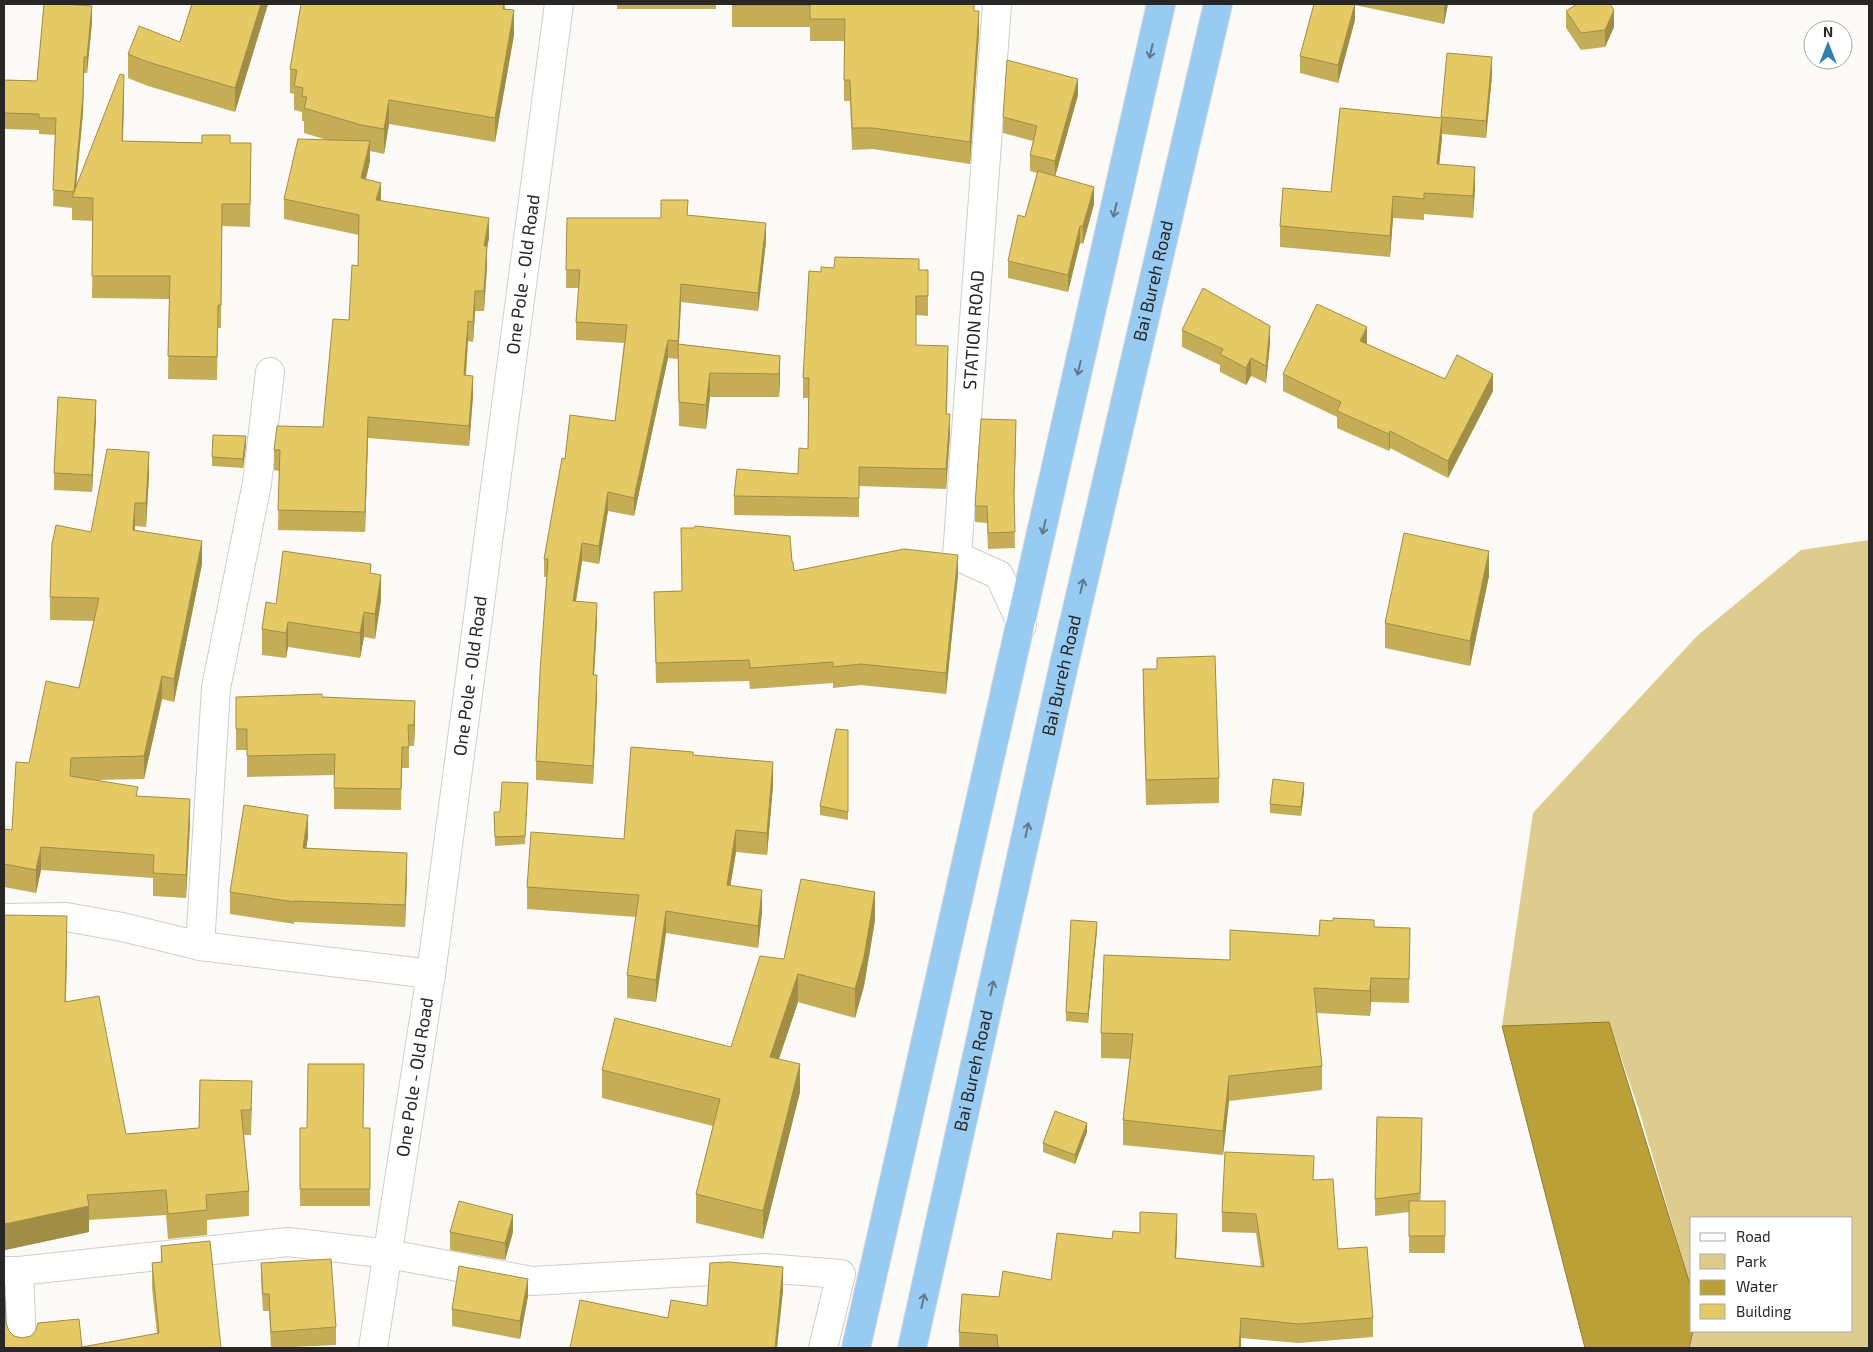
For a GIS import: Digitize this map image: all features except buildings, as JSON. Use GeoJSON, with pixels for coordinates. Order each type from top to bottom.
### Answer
{"type":"FeatureCollection","features":[{"type":"Feature","properties":{"kind":"highway"},"geometry":{"type":"LineString","coordinates":[[856,1348],[1022,625],[1161,4]]}},
{"type":"Feature","properties":{"kind":"highway","name":"Bai Bureh Road"},"geometry":{"type":"LineString","coordinates":[[912,1348],[1061,678],[1218,4]]}},
{"type":"Feature","properties":{"kind":"street","name":"One Pole - Old Road"},"geometry":{"type":"LineString","coordinates":[[373,1348],[431,974],[559,4]]}},
{"type":"Feature","properties":{"kind":"street","name":"STATION ROAD"},"geometry":{"type":"LineString","coordinates":[[997,4],[957,556],[999,575],[1022,625]]}},
{"type":"Feature","properties":{"kind":"street"},"geometry":{"type":"LineString","coordinates":[[200,946],[216,688],[257,483],[270,372]]}},
{"type":"Feature","properties":{"kind":"street"},"geometry":{"type":"LineString","coordinates":[[4,918],[66,917],[122,927],[200,946],[431,974]]}},
{"type":"Feature","properties":{"kind":"street"},"geometry":{"type":"LineString","coordinates":[[22,1348],[12,1271],[288,1242],[388,1254],[532,1281],[764,1268],[841,1274],[823,1348]]}},
{"type":"Feature","properties":{"kind":"green space"},"geometry":{"type":"Polygon","coordinates":[[[1869,540],[1869,1348],[1689,1348],[1693,1332],[1853,1332],[1853,1217],[1690,1217],[1690,1284],[1639,1110],[1609,1022],[1502,1026],[1533,813],[1697,636],[1801,550],[1869,540]]]}},
{"type":"Feature","properties":{"kind":"water"},"geometry":{"type":"Polygon","coordinates":[[[1609,1022],[1690,1285],[1690,1332],[1693,1332],[1689,1348],[1585,1348],[1502,1026],[1609,1022]]]}}]}
